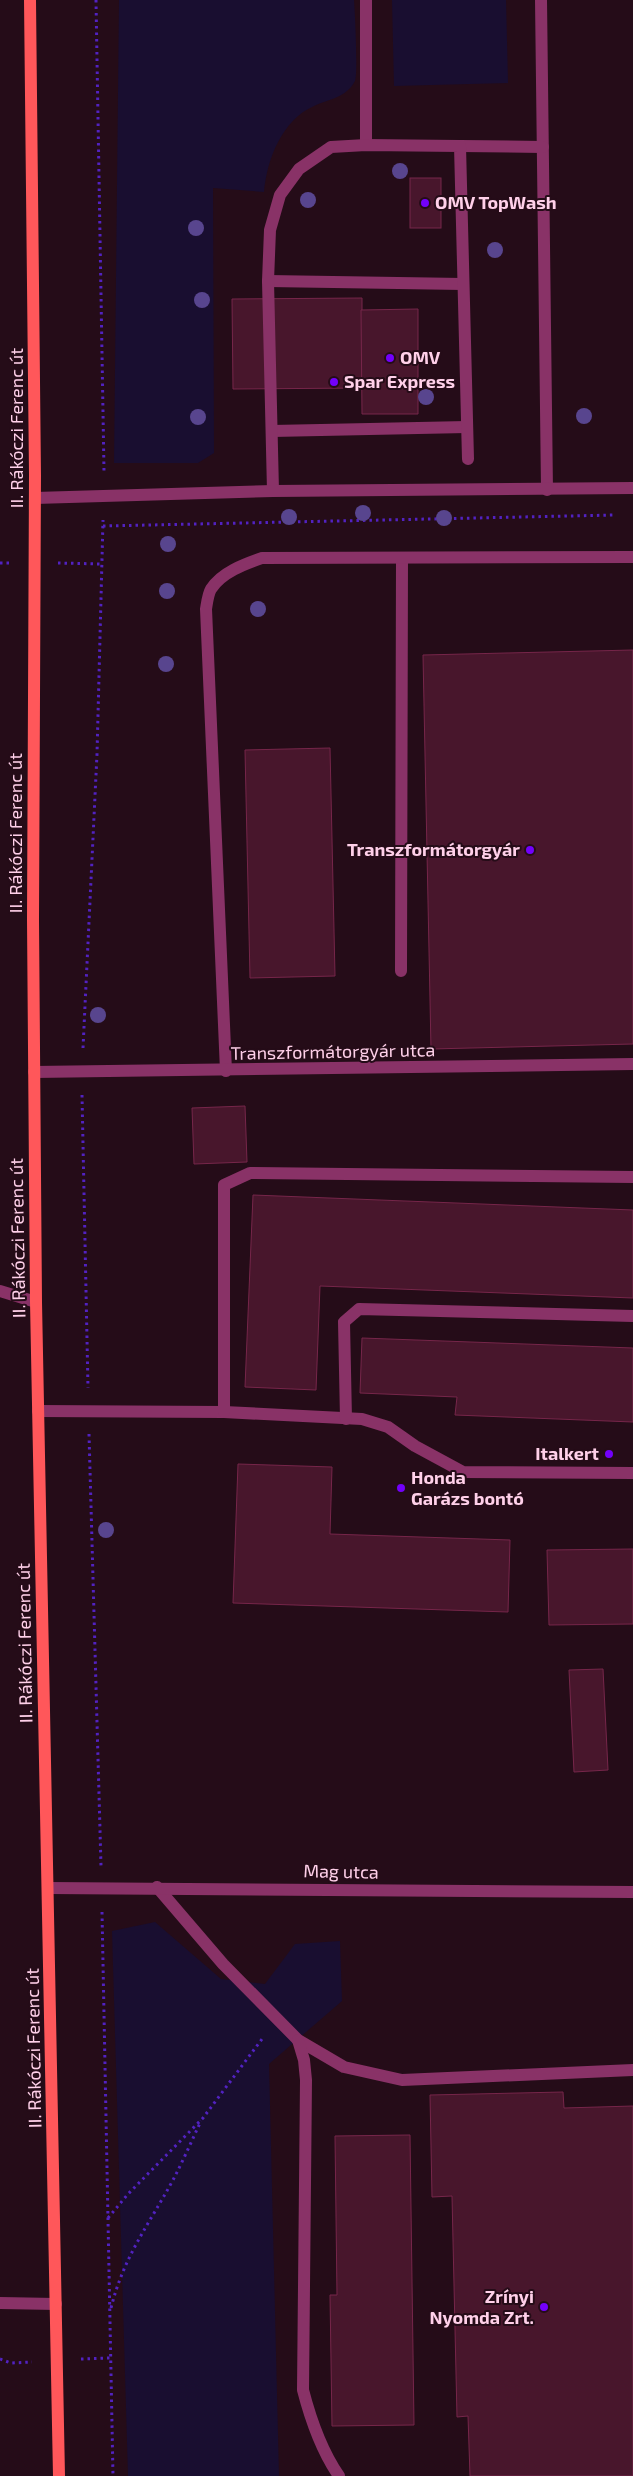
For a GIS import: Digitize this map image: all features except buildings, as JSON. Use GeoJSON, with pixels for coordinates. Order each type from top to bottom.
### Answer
{"type":"FeatureCollection","features":[{"type":"Feature","properties":{"kind":"main road","name":"II. Rákóczi Ferenc út"},"geometry":{"type":"LineString","coordinates":[[30,0],[35,498],[34,1072],[36,1302],[59,2476]]}},
{"type":"Feature","properties":{"kind":"street"},"geometry":{"type":"LineString","coordinates":[[366,0],[366,145]]}},
{"type":"Feature","properties":{"kind":"street"},"geometry":{"type":"LineString","coordinates":[[541,0],[547,490]]}},
{"type":"Feature","properties":{"kind":"street"},"geometry":{"type":"LineString","coordinates":[[273,491],[268,281],[270,230],[280,195],[299,169],[331,147],[366,145],[543,147]]}},
{"type":"Feature","properties":{"kind":"street"},"geometry":{"type":"LineString","coordinates":[[460,146],[468,459]]}},
{"type":"Feature","properties":{"kind":"street"},"geometry":{"type":"LineString","coordinates":[[268,281],[463,284]]}},
{"type":"Feature","properties":{"kind":"street"},"geometry":{"type":"LineString","coordinates":[[272,431],[467,426]]}},
{"type":"Feature","properties":{"kind":"street"},"geometry":{"type":"LineString","coordinates":[[35,498],[273,491],[633,488]]}},
{"type":"Feature","properties":{"kind":"street"},"geometry":{"type":"LineString","coordinates":[[226,1071],[206,609],[211,589],[224,576],[242,565],[262,558],[633,557]]}},
{"type":"Feature","properties":{"kind":"street"},"geometry":{"type":"LineString","coordinates":[[401,971],[402,558]]}},
{"type":"Feature","properties":{"kind":"street","name":"Transzformátorgyár utca"},"geometry":{"type":"LineString","coordinates":[[34,1072],[226,1071],[633,1064]]}},
{"type":"Feature","properties":{"kind":"street"},"geometry":{"type":"LineString","coordinates":[[224,1412],[224,1185],[250,1173],[633,1177]]}},
{"type":"Feature","properties":{"kind":"street"},"geometry":{"type":"LineString","coordinates":[[0,1291],[36,1302]]}},
{"type":"Feature","properties":{"kind":"street"},"geometry":{"type":"LineString","coordinates":[[346,1419],[344,1322],[359,1309],[633,1316]]}},
{"type":"Feature","properties":{"kind":"street"},"geometry":{"type":"LineString","coordinates":[[38,1412],[224,1412],[362,1419],[388,1427],[415,1446],[463,1472],[633,1473]]}},
{"type":"Feature","properties":{"kind":"street","name":"Mag utca"},"geometry":{"type":"LineString","coordinates":[[48,1888],[633,1892]]}},
{"type":"Feature","properties":{"kind":"street"},"geometry":{"type":"LineString","coordinates":[[157,1888],[223,1964],[298,2040],[344,2067],[402,2080],[633,2070]]}},
{"type":"Feature","properties":{"kind":"street"},"geometry":{"type":"LineString","coordinates":[[298,2040],[304,2060],[306,2080],[303,2390],[312,2426],[339,2476]]}},
{"type":"Feature","properties":{"kind":"street"},"geometry":{"type":"LineString","coordinates":[[0,2303],[56,2304]]}},
{"type":"Feature","properties":{"kind":"path"},"geometry":{"type":"LineString","coordinates":[[96,0],[104,496],[97,754],[82,1072],[88,1411],[102,1888],[113,2476]]}},
{"type":"Feature","properties":{"kind":"path"},"geometry":{"type":"LineString","coordinates":[[103,526],[623,515]]}},
{"type":"Feature","properties":{"kind":"path"},"geometry":{"type":"LineString","coordinates":[[108,2219],[128,2194],[203,2118],[278,2019]]}},
{"type":"Feature","properties":{"kind":"path"},"geometry":{"type":"LineString","coordinates":[[109,2314],[118,2279],[134,2244],[172,2180],[203,2118]]}},
{"type":"Feature","properties":{"kind":"shaded area"},"geometry":{"type":"Polygon","coordinates":[[[119,0],[354,0],[356,76],[351,87],[342,95],[303,112],[293,121],[278,142],[273,154],[264,192],[213,188],[214,453],[198,463],[114,463],[119,0]]]}},
{"type":"Feature","properties":{"kind":"shaded area"},"geometry":{"type":"Polygon","coordinates":[[[392,0],[506,0],[508,83],[394,86],[392,0]]]}},
{"type":"Feature","properties":{"kind":"shaded area"},"geometry":{"type":"Polygon","coordinates":[[[155,1922],[221,1979],[265,1984],[295,1944],[340,1941],[342,2001],[269,2064],[279,2476],[128,2476],[112,1931],[155,1922]]]}},
{"type":"Feature","properties":{"kind":"place","name":"OMV TopWash"},"geometry":{"type":"Point","coordinates":[425,203]}},
{"type":"Feature","properties":{"kind":"place","name":"OMV"},"geometry":{"type":"Point","coordinates":[390,358]}},
{"type":"Feature","properties":{"kind":"place","name":"Spar Express"},"geometry":{"type":"Point","coordinates":[334,382]}},
{"type":"Feature","properties":{"kind":"place","name":"Transzformátorgyár"},"geometry":{"type":"Point","coordinates":[530,850]}},
{"type":"Feature","properties":{"kind":"place","name":"Italkert"},"geometry":{"type":"Point","coordinates":[609,1454]}},
{"type":"Feature","properties":{"kind":"place","name":"Honda Garázs bontó"},"geometry":{"type":"Point","coordinates":[401,1488]}},
{"type":"Feature","properties":{"kind":"place","name":"Zrínyi Nyomda Zrt."},"geometry":{"type":"Point","coordinates":[544,2307]}}]}
